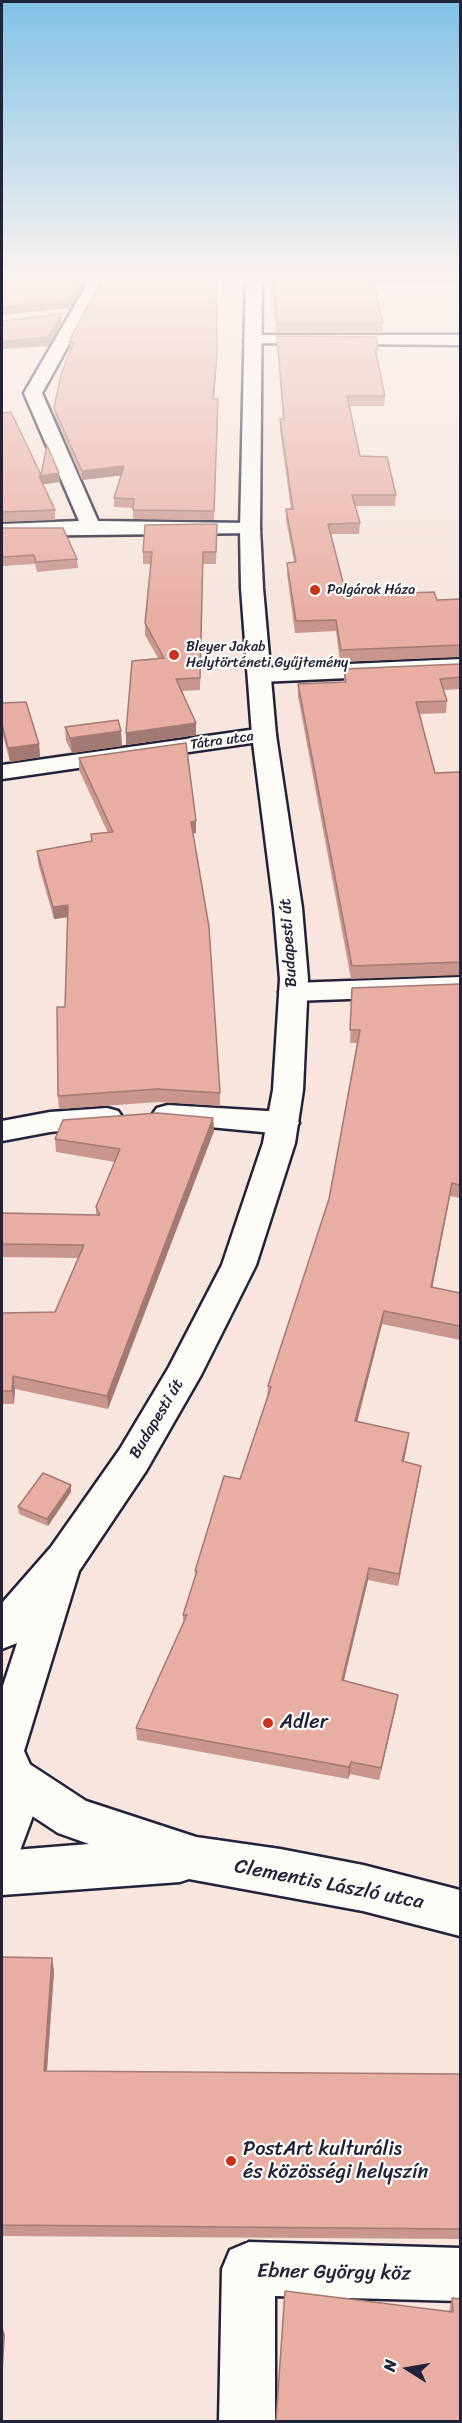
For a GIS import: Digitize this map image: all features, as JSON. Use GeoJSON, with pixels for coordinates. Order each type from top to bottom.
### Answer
{"type":"FeatureCollection","features":[{"type":"Feature","properties":{"kind":"main road"},"geometry":{"type":"LineString","coordinates":[[36,387],[33,393],[91,527]]}},
{"type":"Feature","properties":{"kind":"main road","name":"Budapesti út"},"geometry":{"type":"LineString","coordinates":[[2,1631],[15,1601],[65,1559],[132,1460],[215,1316],[239,1265],[263,1198],[283,1123],[292,1050],[293,992],[288,908],[264,735],[250,530],[252,387]]}},
{"type":"Feature","properties":{"kind":"main road"},"geometry":{"type":"LineString","coordinates":[[2,530],[91,527],[250,530]]}},
{"type":"Feature","properties":{"kind":"main road"},"geometry":{"type":"LineString","coordinates":[[260,675],[460,666]]}},
{"type":"Feature","properties":{"kind":"main road","name":"Tátra utca"},"geometry":{"type":"LineString","coordinates":[[2,772],[264,735]]}},
{"type":"Feature","properties":{"kind":"main road"},"geometry":{"type":"LineString","coordinates":[[293,992],[460,986]]}},
{"type":"Feature","properties":{"kind":"main road"},"geometry":{"type":"LineString","coordinates":[[2,1131],[50,1122],[159,1114],[283,1123]]}},
{"type":"Feature","properties":{"kind":"main road","name":"Budapesti út"},"geometry":{"type":"LineString","coordinates":[[2,1841],[12,1813],[6,1761],[65,1559]]}},
{"type":"Feature","properties":{"kind":"main road","name":"Clementis László utca"},"geometry":{"type":"LineString","coordinates":[[6,1761],[74,1818],[196,1859],[280,1871],[363,1888],[460,1913]]}},
{"type":"Feature","properties":{"kind":"main road","name":"Clementis László utca"},"geometry":{"type":"LineString","coordinates":[[2,1872],[196,1859]]}},
{"type":"Feature","properties":{"kind":"main road","name":"Ebner György köz"},"geometry":{"type":"LineString","coordinates":[[247,2421],[249,2269],[460,2275]]}},
{"type":"Feature","properties":{"kind":"building"},"geometry":{"type":"Polygon","coordinates":[[[58,387],[214,387],[213,399],[218,399],[214,511],[133,510],[134,499],[114,498],[124,466],[82,471],[54,408],[58,387]]]}},
{"type":"Feature","properties":{"kind":"building"},"geometry":{"type":"Polygon","coordinates":[[[281,387],[383,387],[385,396],[347,396],[360,456],[387,457],[396,495],[352,495],[360,523],[328,524],[344,586],[347,586],[349,595],[434,592],[437,600],[460,599],[460,645],[341,650],[336,620],[296,621],[287,563],[296,562],[286,509],[293,509],[280,419],[284,419],[281,387]]]}},
{"type":"Feature","properties":{"kind":"building"},"geometry":{"type":"Polygon","coordinates":[[[11,412],[41,475],[47,445],[59,473],[39,476],[55,510],[2,512],[2,413],[11,412]]]}},
{"type":"Feature","properties":{"kind":"building"},"geometry":{"type":"Polygon","coordinates":[[[217,524],[216,552],[203,552],[200,678],[176,679],[196,723],[126,733],[132,661],[164,658],[145,623],[152,552],[143,552],[145,525],[217,524]]]}},
{"type":"Feature","properties":{"kind":"building"},"geometry":{"type":"Polygon","coordinates":[[[2,528],[63,528],[77,559],[36,562],[34,555],[2,557],[2,528]]]}},
{"type":"Feature","properties":{"kind":"building"},"geometry":{"type":"Polygon","coordinates":[[[460,664],[460,677],[440,679],[447,701],[416,702],[435,773],[460,772],[460,962],[352,966],[298,684],[346,682],[344,669],[460,664]]]}},
{"type":"Feature","properties":{"kind":"building"},"geometry":{"type":"Polygon","coordinates":[[[26,702],[39,744],[8,748],[2,724],[2,703],[26,702]]]}},
{"type":"Feature","properties":{"kind":"building"},"geometry":{"type":"Polygon","coordinates":[[[118,720],[121,731],[70,738],[65,727],[118,720]]]}},
{"type":"Feature","properties":{"kind":"building"},"geometry":{"type":"Polygon","coordinates":[[[186,743],[196,821],[191,822],[209,927],[220,1093],[158,1089],[58,1096],[57,1007],[65,1007],[68,905],[53,907],[37,851],[92,841],[91,834],[113,832],[79,758],[186,743]]]}},
{"type":"Feature","properties":{"kind":"building"},"geometry":{"type":"Polygon","coordinates":[[[460,984],[460,1185],[452,1183],[431,1287],[460,1293],[460,1326],[384,1311],[355,1421],[409,1433],[402,1461],[421,1466],[399,1574],[369,1568],[342,1680],[398,1695],[381,1768],[351,1762],[349,1767],[136,1728],[187,1615],[183,1615],[224,1476],[240,1479],[329,1199],[360,1030],[350,1030],[352,988],[460,984]]]}},
{"type":"Feature","properties":{"kind":"building"},"geometry":{"type":"Polygon","coordinates":[[[158,1113],[213,1118],[107,1396],[13,1376],[12,1391],[2,1391],[2,1313],[55,1312],[84,1245],[2,1244],[2,1213],[100,1215],[96,1207],[120,1149],[55,1139],[63,1120],[158,1113]]]}},
{"type":"Feature","properties":{"kind":"building"},"geometry":{"type":"Polygon","coordinates":[[[43,1473],[71,1485],[47,1519],[18,1507],[43,1473]]]}},
{"type":"Feature","properties":{"kind":"building","name":"PostArt kulturális és közösségi helyszín"},"geometry":{"type":"Polygon","coordinates":[[[2,1957],[52,1958],[44,2071],[460,2074],[460,2229],[2,2225],[2,1957]]]}},
{"type":"Feature","properties":{"kind":"building"},"geometry":{"type":"Polygon","coordinates":[[[285,2291],[453,2312],[452,2298],[460,2299],[460,2421],[276,2421],[285,2291]]]}},
{"type":"Feature","properties":{"kind":"place","name":"Polgárok Háza"},"geometry":{"type":"Point","coordinates":[315,590]}},
{"type":"Feature","properties":{"kind":"place","name":"Bleyer Jakab Helytörténeti Gyűjtemény"},"geometry":{"type":"Point","coordinates":[174,655]}},
{"type":"Feature","properties":{"kind":"place","name":"Adler"},"geometry":{"type":"Point","coordinates":[268,1723]}},
{"type":"Feature","properties":{"kind":"place","name":"PostArt kulturális és közösségi helyszín"},"geometry":{"type":"Point","coordinates":[231,2161]}}]}
